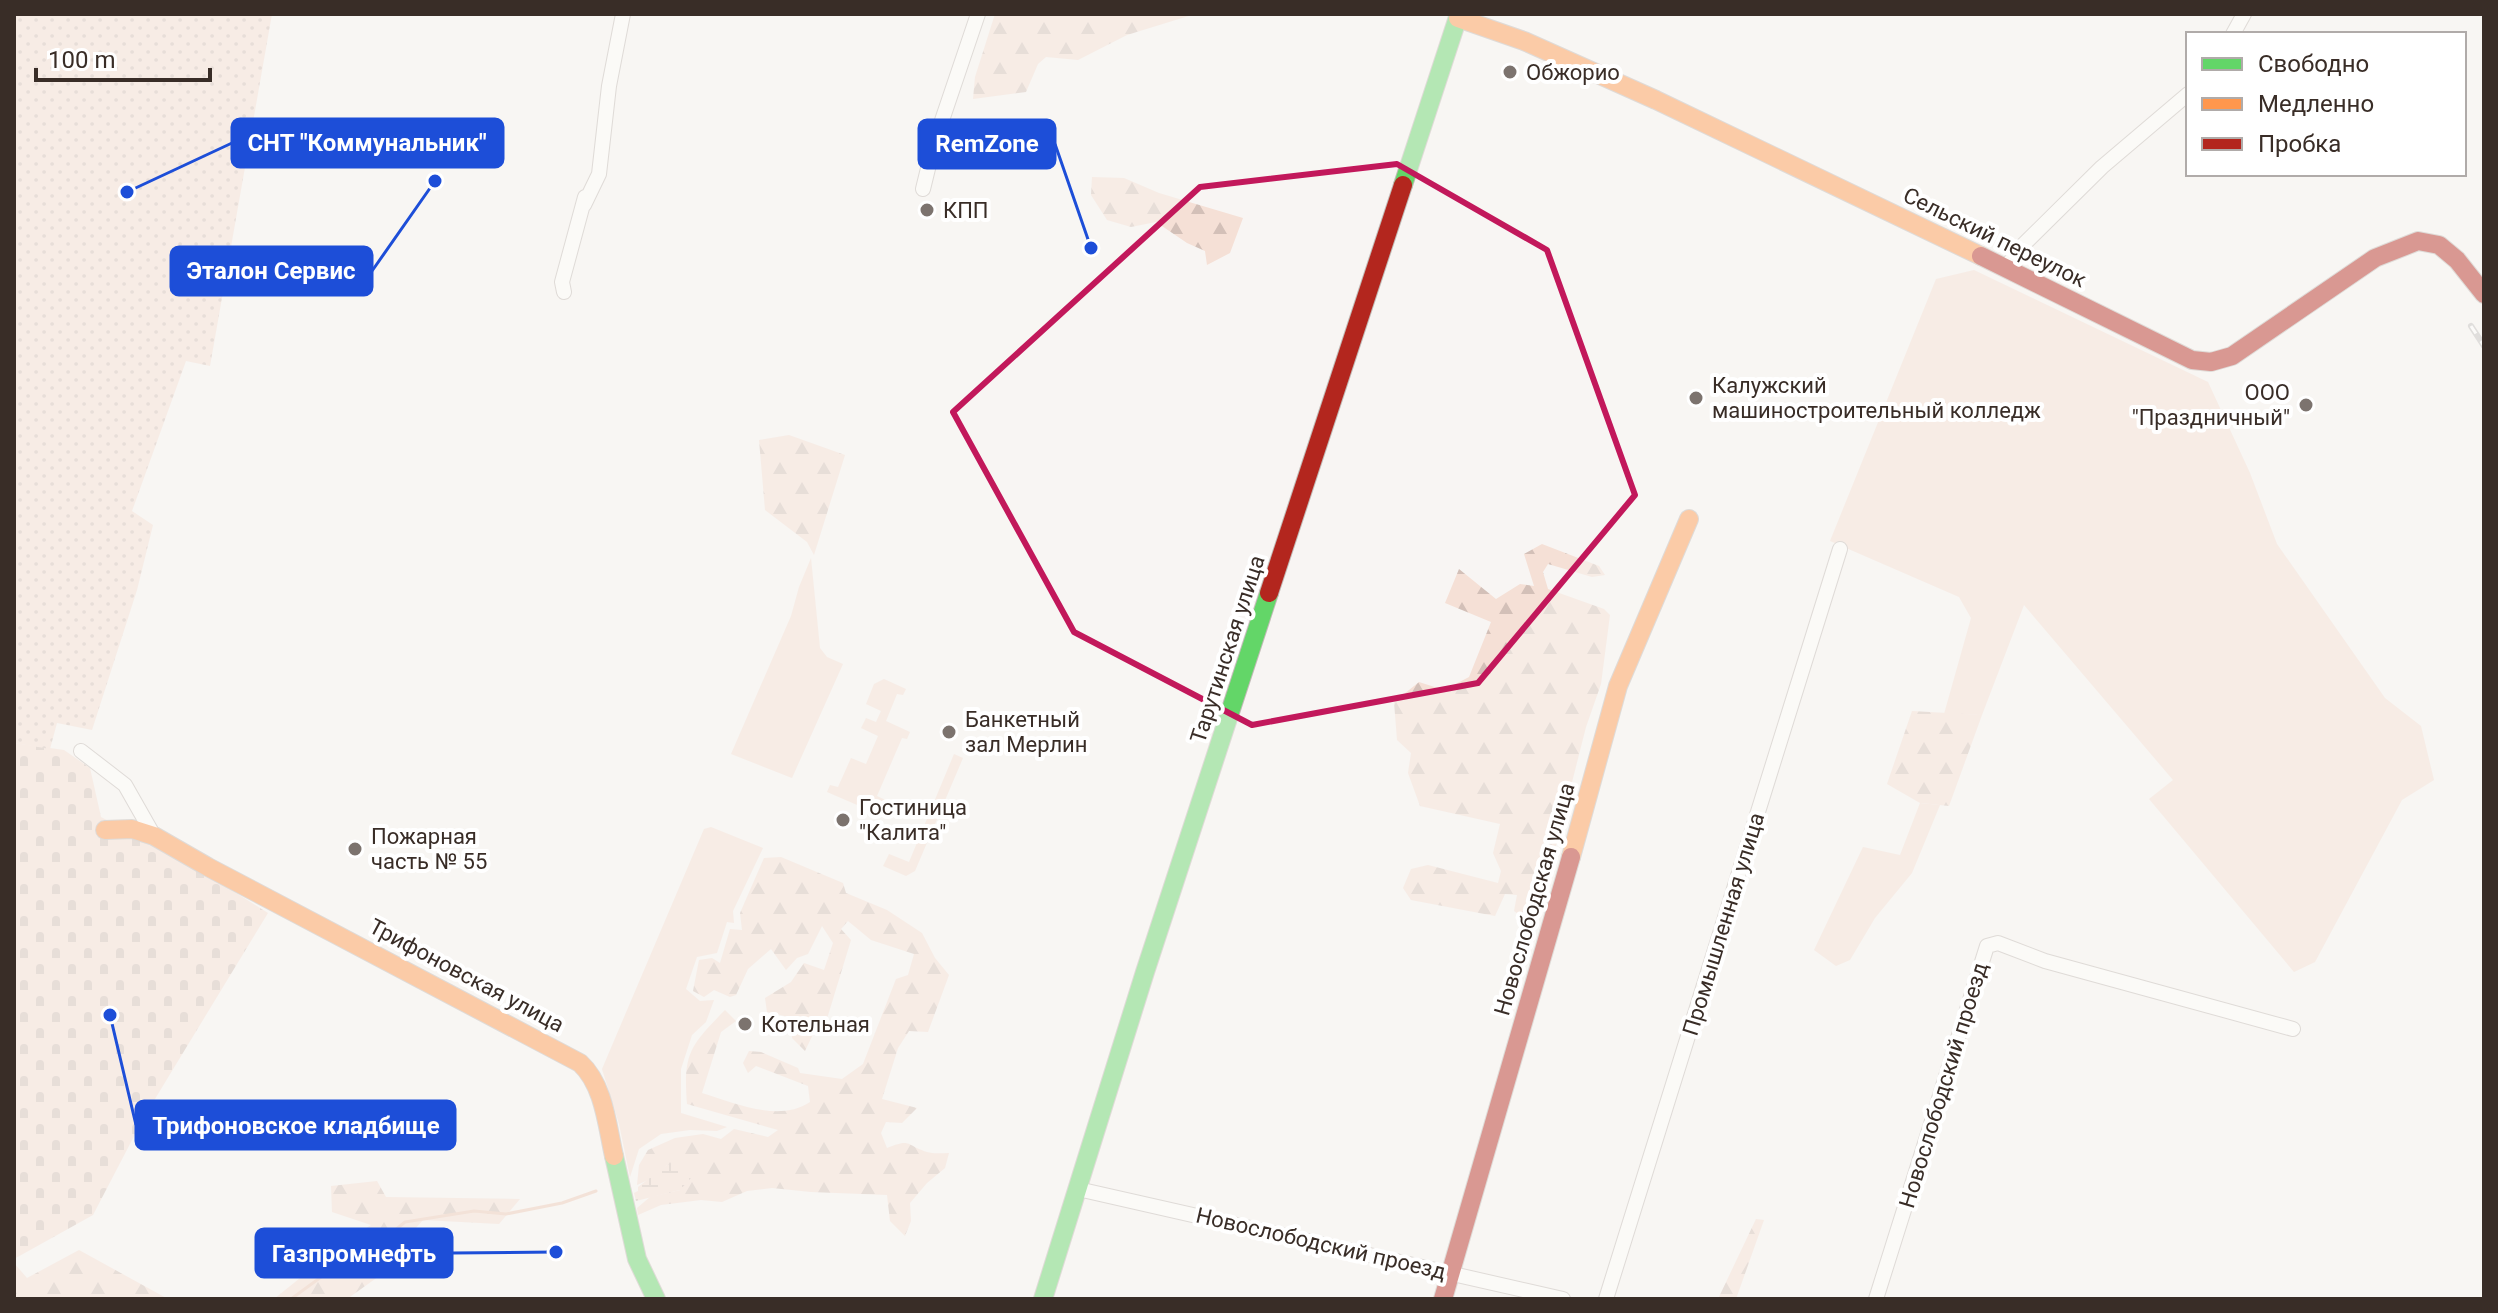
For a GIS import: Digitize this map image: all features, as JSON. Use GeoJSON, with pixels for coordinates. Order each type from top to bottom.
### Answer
{"type":"FeatureCollection","features":[{"type":"Feature","properties":{"kind":"street"},"geometry":{"type":"LineString","coordinates":[[564,292],[562,282],[584,205],[599,174],[609,86],[623,14]]}},
{"type":"Feature","properties":{"kind":"street"},"geometry":{"type":"LineString","coordinates":[[923,189],[934,144],[978,14]]}},
{"type":"Feature","properties":{"kind":"street"},"geometry":{"type":"LineString","coordinates":[[2234,32],[2244,14]]}},
{"type":"Feature","properties":{"kind":"street","name":"Сельский переулок"},"geometry":{"type":"LineString","coordinates":[[1455,15],[1524,41],[1656,100],[2192,360],[2211,362],[2232,356],[2375,258],[2418,241],[2439,245],[2457,260],[2484,294]]}},
{"type":"Feature","properties":{"kind":"street","name":"Тарутинская улица"},"geometry":{"type":"LineString","coordinates":[[1043,1299],[1137,996],[1455,15]]}},
{"type":"Feature","properties":{"kind":"street"},"geometry":{"type":"LineString","coordinates":[[2005,269],[2020,248],[2102,167],[2186,96]]}},
{"type":"Feature","properties":{"kind":"street","name":"Новослободская улица"},"geometry":{"type":"LineString","coordinates":[[1443,1299],[1618,686],[1689,519]]}},
{"type":"Feature","properties":{"kind":"street","name":"Промышленная улица"},"geometry":{"type":"LineString","coordinates":[[1606,1299],[1840,549]]}},
{"type":"Feature","properties":{"kind":"street"},"geometry":{"type":"LineString","coordinates":[[81,751],[125,785],[154,836]]}},
{"type":"Feature","properties":{"kind":"street","name":"Трифоновская улица"},"geometry":{"type":"LineString","coordinates":[[105,830],[132,829],[154,836],[580,1063],[592,1074],[600,1096],[637,1259],[656,1299]]}},
{"type":"Feature","properties":{"kind":"street","name":"Новослободский проезд"},"geometry":{"type":"LineString","coordinates":[[1876,1299],[1987,946],[1998,943],[2045,961],[2293,1029]]}},
{"type":"Feature","properties":{"kind":"street","name":"Новослободский проезд"},"geometry":{"type":"LineString","coordinates":[[1078,1189],[1563,1299]]}},
{"type":"Feature","properties":{"kind":"highlighted area"},"geometry":{"type":"Polygon","coordinates":[[[1397,164],[1547,250],[1635,495],[1478,683],[1252,725],[1074,632],[953,412],[1200,187],[1397,164]]]}},
{"type":"Feature","properties":{"kind":"green space"},"geometry":{"type":"Polygon","coordinates":[[[14,14],[272,14],[210,366],[186,361],[132,511],[153,525],[137,590],[92,730],[57,723],[50,749],[14,743],[14,14]]]}},
{"type":"Feature","properties":{"kind":"green space"},"geometry":{"type":"Polygon","coordinates":[[[995,14],[1195,14],[1127,35],[1078,60],[1046,57],[1038,64],[1026,92],[973,99],[975,77],[995,14]]]}},
{"type":"Feature","properties":{"kind":"green space"},"geometry":{"type":"Polygon","coordinates":[[[1092,177],[1124,178],[1159,193],[1243,218],[1230,253],[1207,265],[1205,251],[1156,222],[1131,227],[1107,220],[1091,195],[1092,177]]]}},
{"type":"Feature","properties":{"kind":"green space"},"geometry":{"type":"Polygon","coordinates":[[[1974,270],[2208,382],[2250,473],[2277,544],[2385,698],[2421,726],[2434,780],[2402,800],[2315,962],[2294,972],[2149,799],[2173,780],[2024,605],[1982,715],[1944,714],[1971,618],[1959,597],[1830,541],[1936,279],[1974,270]]]}},
{"type":"Feature","properties":{"kind":"green space"},"geometry":{"type":"Polygon","coordinates":[[[789,435],[845,455],[814,555],[807,542],[765,510],[759,440],[789,435]]]}},
{"type":"Feature","properties":{"kind":"green space"},"geometry":{"type":"Polygon","coordinates":[[[1542,544],[1599,566],[1605,575],[1592,577],[1548,564],[1543,572],[1548,589],[1604,609],[1610,615],[1601,684],[1586,727],[1549,873],[1525,919],[1514,911],[1517,895],[1505,894],[1495,916],[1411,900],[1403,888],[1411,869],[1428,865],[1498,883],[1501,871],[1493,853],[1500,824],[1420,806],[1408,773],[1411,753],[1397,740],[1394,702],[1419,682],[1444,690],[1469,677],[1491,622],[1445,603],[1459,569],[1496,599],[1520,584],[1534,586],[1524,554],[1542,544]]]}},
{"type":"Feature","properties":{"kind":"green space"},"geometry":{"type":"Polygon","coordinates":[[[811,558],[820,648],[827,657],[843,664],[792,778],[731,754],[791,616],[811,558]]]}},
{"type":"Feature","properties":{"kind":"green space"},"geometry":{"type":"Polygon","coordinates":[[[884,679],[906,689],[903,695],[897,694],[886,721],[910,732],[907,739],[902,738],[877,796],[892,803],[885,817],[827,792],[830,785],[838,787],[851,758],[866,764],[878,736],[861,728],[866,718],[876,722],[881,711],[866,704],[874,684],[884,679]]]}},
{"type":"Feature","properties":{"kind":"green space"},"geometry":{"type":"Polygon","coordinates":[[[1912,711],[1982,715],[1949,806],[1920,803],[1887,784],[1912,711]]]}},
{"type":"Feature","properties":{"kind":"green space"},"geometry":{"type":"Polygon","coordinates":[[[14,743],[64,750],[90,768],[101,817],[200,870],[268,913],[144,1117],[93,1215],[14,1259],[14,743]]]}},
{"type":"Feature","properties":{"kind":"green space"},"geometry":{"type":"Polygon","coordinates":[[[954,754],[963,758],[915,871],[906,876],[883,866],[889,854],[909,862],[954,754]]]}},
{"type":"Feature","properties":{"kind":"green space"},"geometry":{"type":"Polygon","coordinates":[[[1920,803],[1940,805],[1912,873],[1875,918],[1850,960],[1836,966],[1814,950],[1863,847],[1900,855],[1920,803]]]}},
{"type":"Feature","properties":{"kind":"green space"},"geometry":{"type":"Polygon","coordinates":[[[711,827],[763,848],[733,911],[734,923],[727,922],[717,953],[697,957],[686,989],[700,1001],[714,1000],[706,1022],[692,1035],[681,1069],[681,1113],[727,1127],[717,1131],[690,1130],[661,1134],[639,1149],[630,1177],[619,1124],[602,1069],[704,829],[711,827]]]}},
{"type":"Feature","properties":{"kind":"green space"},"geometry":{"type":"Polygon","coordinates":[[[781,857],[843,883],[846,893],[887,910],[922,933],[935,958],[949,975],[928,1032],[909,1031],[898,1048],[882,1099],[917,1108],[902,1123],[886,1122],[881,1133],[887,1148],[905,1143],[929,1153],[949,1153],[945,1168],[910,1203],[911,1221],[905,1236],[890,1221],[887,1195],[772,1188],[747,1191],[722,1202],[701,1200],[661,1205],[638,1215],[637,1208],[650,1197],[680,1190],[667,1165],[653,1178],[637,1185],[639,1165],[648,1150],[675,1138],[703,1134],[721,1139],[734,1129],[768,1137],[778,1130],[687,1104],[686,1073],[691,1051],[725,1010],[736,1021],[721,1032],[702,1093],[742,1106],[785,1111],[810,1102],[808,1086],[756,1066],[748,1073],[743,1063],[749,1051],[761,1052],[798,1068],[800,1073],[842,1079],[863,1064],[896,979],[908,975],[914,954],[871,940],[848,921],[841,929],[851,940],[826,1022],[816,1028],[805,1051],[792,1038],[793,1018],[767,1012],[765,998],[791,982],[804,963],[824,970],[833,943],[822,926],[808,954],[797,958],[786,970],[771,949],[748,969],[736,995],[730,997],[714,990],[704,997],[693,991],[699,960],[712,958],[720,963],[730,929],[742,930],[740,913],[764,858],[781,857]]]}},
{"type":"Feature","properties":{"kind":"green space"},"geometry":{"type":"Polygon","coordinates":[[[691,1160],[701,1167],[680,1190],[636,1201],[634,1193],[638,1187],[667,1165],[691,1160]]]}},
{"type":"Feature","properties":{"kind":"green space"},"geometry":{"type":"Polygon","coordinates":[[[377,1181],[386,1197],[520,1199],[499,1224],[423,1220],[397,1249],[382,1274],[347,1299],[274,1299],[371,1225],[332,1212],[331,1186],[377,1181]]]}},
{"type":"Feature","properties":{"kind":"green space"},"geometry":{"type":"Polygon","coordinates":[[[1756,1219],[1764,1220],[1736,1299],[1718,1299],[1756,1219]]]}},
{"type":"Feature","properties":{"kind":"green space"},"geometry":{"type":"Polygon","coordinates":[[[79,1250],[168,1299],[14,1299],[14,1263],[27,1278],[79,1250]]]}},
{"type":"Feature","properties":{"kind":"waterway"},"geometry":{"type":"LineString","coordinates":[[291,1299],[332,1269],[362,1257],[405,1222],[474,1211],[506,1214],[562,1203],[596,1191]]}},
{"type":"Feature","properties":{"kind":"railway"},"geometry":{"type":"LineString","coordinates":[[2471,326],[2484,346]]}},
{"type":"Feature","properties":{"kind":"traffic: fast"},"geometry":{"type":"LineString","coordinates":[[1403,185],[1459,14]]}},
{"type":"Feature","properties":{"kind":"traffic: fast"},"geometry":{"type":"LineString","coordinates":[[1043,1299],[1145,972],[1269,593]]}},
{"type":"Feature","properties":{"kind":"traffic: fast"},"geometry":{"type":"LineString","coordinates":[[614,1156],[637,1259],[656,1299]]}},
{"type":"Feature","properties":{"kind":"traffic: slow"},"geometry":{"type":"LineString","coordinates":[[1458,18],[1524,41],[1656,100],[1981,256]]}},
{"type":"Feature","properties":{"kind":"traffic: slow"},"geometry":{"type":"LineString","coordinates":[[1571,857],[1618,686],[1689,519]]}},
{"type":"Feature","properties":{"kind":"traffic: slow"},"geometry":{"type":"LineString","coordinates":[[105,830],[132,829],[154,836],[580,1063],[599,1094],[614,1156]]}},
{"type":"Feature","properties":{"kind":"traffic: jam"},"geometry":{"type":"LineString","coordinates":[[1269,593],[1403,185]]}},
{"type":"Feature","properties":{"kind":"traffic: jam"},"geometry":{"type":"LineString","coordinates":[[1981,256],[2192,360],[2211,362],[2232,356],[2375,258],[2418,241],[2439,245],[2457,260],[2484,294]]}},
{"type":"Feature","properties":{"kind":"traffic: jam"},"geometry":{"type":"LineString","coordinates":[[1443,1299],[1571,857]]}},
{"type":"Feature","properties":{"kind":"place","name":"Обжорио"},"geometry":{"type":"Point","coordinates":[1510,72]}},
{"type":"Feature","properties":{"kind":"place","name":"Эталон Сервис"},"geometry":{"type":"Point","coordinates":[435,181]}},
{"type":"Feature","properties":{"kind":"place","name":"СНТ \"Коммунальник\""},"geometry":{"type":"Point","coordinates":[127,192]}},
{"type":"Feature","properties":{"kind":"place","name":"КПП"},"geometry":{"type":"Point","coordinates":[927,210]}},
{"type":"Feature","properties":{"kind":"place","name":"RemZone"},"geometry":{"type":"Point","coordinates":[1091,248]}},
{"type":"Feature","properties":{"kind":"place","name":"Калужский машиностроительный колледж"},"geometry":{"type":"Point","coordinates":[1696,398]}},
{"type":"Feature","properties":{"kind":"place","name":"ООО \"Праздничный\""},"geometry":{"type":"Point","coordinates":[2306,405]}},
{"type":"Feature","properties":{"kind":"place","name":"Банкетный зал Мерлин"},"geometry":{"type":"Point","coordinates":[949,732]}},
{"type":"Feature","properties":{"kind":"place","name":"Гостиница \"Калита\""},"geometry":{"type":"Point","coordinates":[843,820]}},
{"type":"Feature","properties":{"kind":"place","name":"Пожарная часть № 55"},"geometry":{"type":"Point","coordinates":[355,849]}},
{"type":"Feature","properties":{"kind":"place","name":"Трифоновское кладбище"},"geometry":{"type":"Point","coordinates":[110,1015]}},
{"type":"Feature","properties":{"kind":"place","name":"Котельная"},"geometry":{"type":"Point","coordinates":[745,1024]}},
{"type":"Feature","properties":{"kind":"place","name":"Газпромнефть"},"geometry":{"type":"Point","coordinates":[556,1252]}}]}
